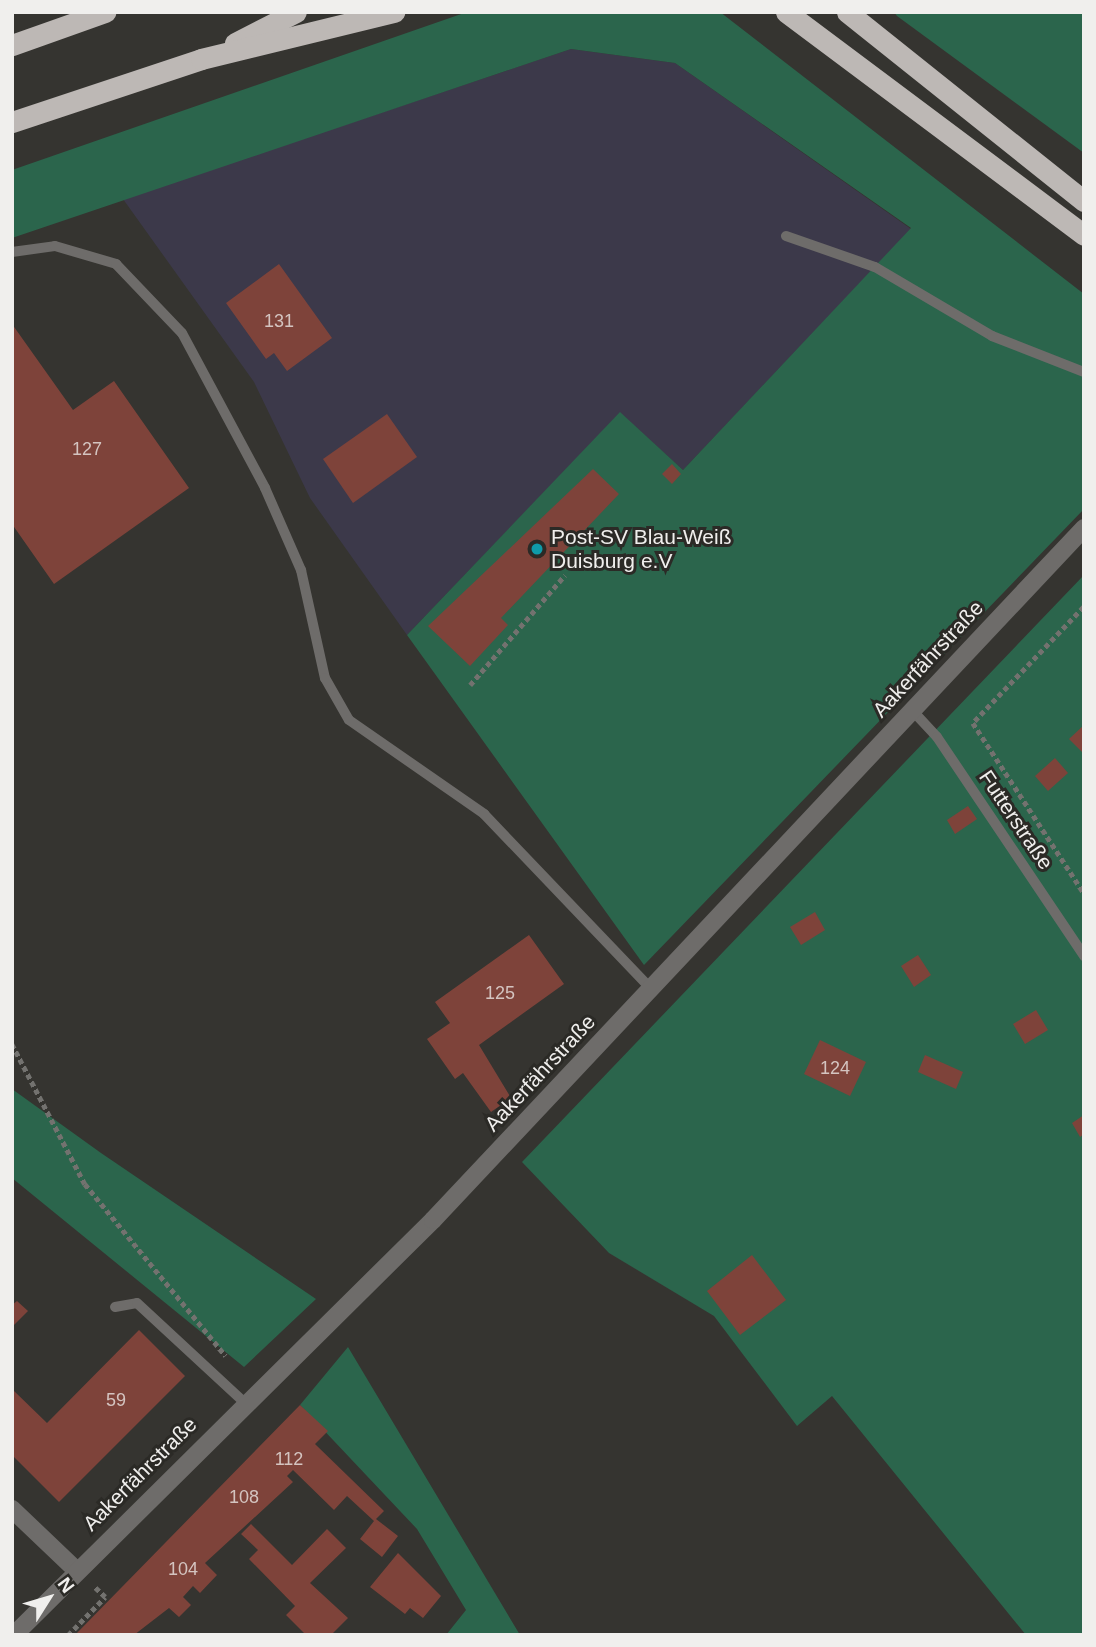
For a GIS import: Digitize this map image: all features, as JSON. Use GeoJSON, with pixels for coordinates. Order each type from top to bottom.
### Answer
{"type":"FeatureCollection","features":[{"type":"Feature","properties":{"kind":"highway"},"geometry":{"type":"LineString","coordinates":[[12,45],[106,12]]}},
{"type":"Feature","properties":{"kind":"highway"},"geometry":{"type":"LineString","coordinates":[[201,59],[296,12]]}},
{"type":"Feature","properties":{"kind":"highway"},"geometry":{"type":"LineString","coordinates":[[12,122],[201,59],[394,12]]}},
{"type":"Feature","properties":{"kind":"highway"},"geometry":{"type":"LineString","coordinates":[[786,12],[1084,235]]}},
{"type":"Feature","properties":{"kind":"highway"},"geometry":{"type":"LineString","coordinates":[[847,12],[1084,201]]}},
{"type":"Feature","properties":{"kind":"street","name":"Aakerfährstraße"},"geometry":{"type":"LineString","coordinates":[[14,1635],[76,1570],[433,1220],[1084,528]]}},
{"type":"Feature","properties":{"kind":"street"},"geometry":{"type":"LineString","coordinates":[[12,1509],[76,1570]]}},
{"type":"Feature","properties":{"kind":"lane"},"geometry":{"type":"LineString","coordinates":[[786,236],[875,267],[992,336],[1084,372]]}},
{"type":"Feature","properties":{"kind":"lane"},"geometry":{"type":"LineString","coordinates":[[12,252],[55,246],[116,264],[182,333],[265,488],[301,570],[325,678],[349,720],[484,814],[650,989]]}},
{"type":"Feature","properties":{"kind":"lane","name":"Futterstraße"},"geometry":{"type":"LineString","coordinates":[[911,709],[937,737],[1084,956]]}},
{"type":"Feature","properties":{"kind":"lane"},"geometry":{"type":"LineString","coordinates":[[116,1307],[137,1303],[245,1403]]}},
{"type":"Feature","properties":{"kind":"path"},"geometry":{"type":"LineString","coordinates":[[470,685],[565,575]]}},
{"type":"Feature","properties":{"kind":"path"},"geometry":{"type":"LineString","coordinates":[[1084,607],[973,723],[1084,893]]}},
{"type":"Feature","properties":{"kind":"path"},"geometry":{"type":"LineString","coordinates":[[12,1044],[85,1184],[205,1329]]}},
{"type":"Feature","properties":{"kind":"path"},"geometry":{"type":"LineString","coordinates":[[68,1635],[105,1597],[76,1570]]}},
{"type":"Feature","properties":{"kind":"shaded area"},"geometry":{"type":"Polygon","coordinates":[[[571,49],[675,63],[911,229],[683,470],[620,413],[407,635],[310,498],[254,382],[123,199],[571,49]]]}},
{"type":"Feature","properties":{"kind":"green space"},"geometry":{"type":"Polygon","coordinates":[[[467,12],[720,12],[1084,294],[1084,509],[644,965],[407,635],[620,412],[683,470],[911,228],[675,63],[571,49],[12,238],[12,170],[467,12]]]}},
{"type":"Feature","properties":{"kind":"green space"},"geometry":{"type":"Polygon","coordinates":[[[894,12],[1084,12],[1084,153],[897,16],[894,12]]]}},
{"type":"Feature","properties":{"kind":"green space"},"geometry":{"type":"Polygon","coordinates":[[[1084,575],[1084,1635],[1026,1635],[832,1396],[797,1426],[714,1316],[609,1253],[522,1162],[1084,575]]]}},
{"type":"Feature","properties":{"kind":"green space"},"geometry":{"type":"Polygon","coordinates":[[[12,1089],[316,1299],[244,1367],[12,1178],[12,1089]]]}},
{"type":"Feature","properties":{"kind":"green space"},"geometry":{"type":"Polygon","coordinates":[[[348,1347],[520,1635],[446,1635],[466,1610],[417,1529],[300,1405],[348,1347]]]}},
{"type":"Feature","properties":{"kind":"building"},"geometry":{"type":"Polygon","coordinates":[[[279,264],[332,338],[287,371],[274,353],[266,359],[226,303],[279,264]]]}},
{"type":"Feature","properties":{"kind":"building"},"geometry":{"type":"Polygon","coordinates":[[[12,324],[73,410],[114,381],[189,488],[54,584],[12,524],[12,324]]]}},
{"type":"Feature","properties":{"kind":"building"},"geometry":{"type":"Polygon","coordinates":[[[387,414],[417,457],[353,503],[323,459],[387,414]]]}},
{"type":"Feature","properties":{"kind":"building"},"geometry":{"type":"Polygon","coordinates":[[[672,464],[681,474],[672,484],[662,474],[672,464]]]}},
{"type":"Feature","properties":{"kind":"building","name":"Post-SV Blau-Weiß Duisburg e.V"},"geometry":{"type":"Polygon","coordinates":[[[593,469],[619,494],[501,618],[508,625],[470,666],[428,626],[593,469]]]}},
{"type":"Feature","properties":{"kind":"building"},"geometry":{"type":"Polygon","coordinates":[[[1084,725],[1084,754],[1069,739],[1084,725]]]}},
{"type":"Feature","properties":{"kind":"building"},"geometry":{"type":"Polygon","coordinates":[[[1055,758],[1068,773],[1048,791],[1035,776],[1055,758]]]}},
{"type":"Feature","properties":{"kind":"building"},"geometry":{"type":"Polygon","coordinates":[[[968,806],[977,819],[955,834],[947,820],[968,806]]]}},
{"type":"Feature","properties":{"kind":"building"},"geometry":{"type":"Polygon","coordinates":[[[815,912],[825,930],[801,945],[790,927],[815,912]]]}},
{"type":"Feature","properties":{"kind":"building"},"geometry":{"type":"Polygon","coordinates":[[[529,935],[564,984],[479,1045],[511,1098],[491,1112],[463,1073],[455,1079],[427,1039],[450,1023],[435,1002],[529,935]]]}},
{"type":"Feature","properties":{"kind":"building"},"geometry":{"type":"Polygon","coordinates":[[[918,955],[931,975],[914,987],[901,966],[918,955]]]}},
{"type":"Feature","properties":{"kind":"building"},"geometry":{"type":"Polygon","coordinates":[[[1036,1010],[1048,1030],[1025,1044],[1013,1024],[1036,1010]]]}},
{"type":"Feature","properties":{"kind":"building"},"geometry":{"type":"Polygon","coordinates":[[[820,1040],[866,1062],[850,1096],[804,1074],[820,1040]]]}},
{"type":"Feature","properties":{"kind":"building"},"geometry":{"type":"Polygon","coordinates":[[[925,1055],[963,1072],[956,1089],[918,1072],[925,1055]]]}},
{"type":"Feature","properties":{"kind":"building"},"geometry":{"type":"Polygon","coordinates":[[[1084,1115],[1084,1134],[1080,1137],[1072,1123],[1084,1115]]]}},
{"type":"Feature","properties":{"kind":"building"},"geometry":{"type":"Polygon","coordinates":[[[752,1255],[786,1300],[740,1335],[707,1291],[752,1255]]]}},
{"type":"Feature","properties":{"kind":"building"},"geometry":{"type":"Polygon","coordinates":[[[17,1301],[28,1311],[12,1327],[12,1305],[17,1301]]]}},
{"type":"Feature","properties":{"kind":"building"},"geometry":{"type":"Polygon","coordinates":[[[139,1330],[185,1376],[59,1502],[12,1455],[12,1389],[47,1423],[139,1330]]]}},
{"type":"Feature","properties":{"kind":"building"},"geometry":{"type":"Polygon","coordinates":[[[300,1405],[328,1431],[315,1444],[384,1511],[376,1519],[398,1536],[382,1557],[360,1539],[374,1521],[347,1496],[334,1510],[293,1470],[287,1476],[293,1482],[205,1563],[217,1575],[200,1593],[193,1586],[183,1597],[191,1605],[179,1617],[169,1608],[134,1635],[75,1635],[300,1405]]]}},
{"type":"Feature","properties":{"kind":"building"},"geometry":{"type":"Polygon","coordinates":[[[251,1524],[292,1565],[327,1529],[346,1548],[310,1583],[348,1618],[331,1635],[306,1635],[286,1615],[295,1606],[249,1559],[258,1550],[241,1534],[251,1524]]]}},
{"type":"Feature","properties":{"kind":"building"},"geometry":{"type":"Polygon","coordinates":[[[398,1553],[441,1596],[423,1618],[410,1608],[405,1614],[370,1587],[398,1553]]]}},
{"type":"Feature","properties":{"kind":"place","name":"Post-SV Blau-Weiß Duisburg e.V"},"geometry":{"type":"Point","coordinates":[537,549]}}]}
